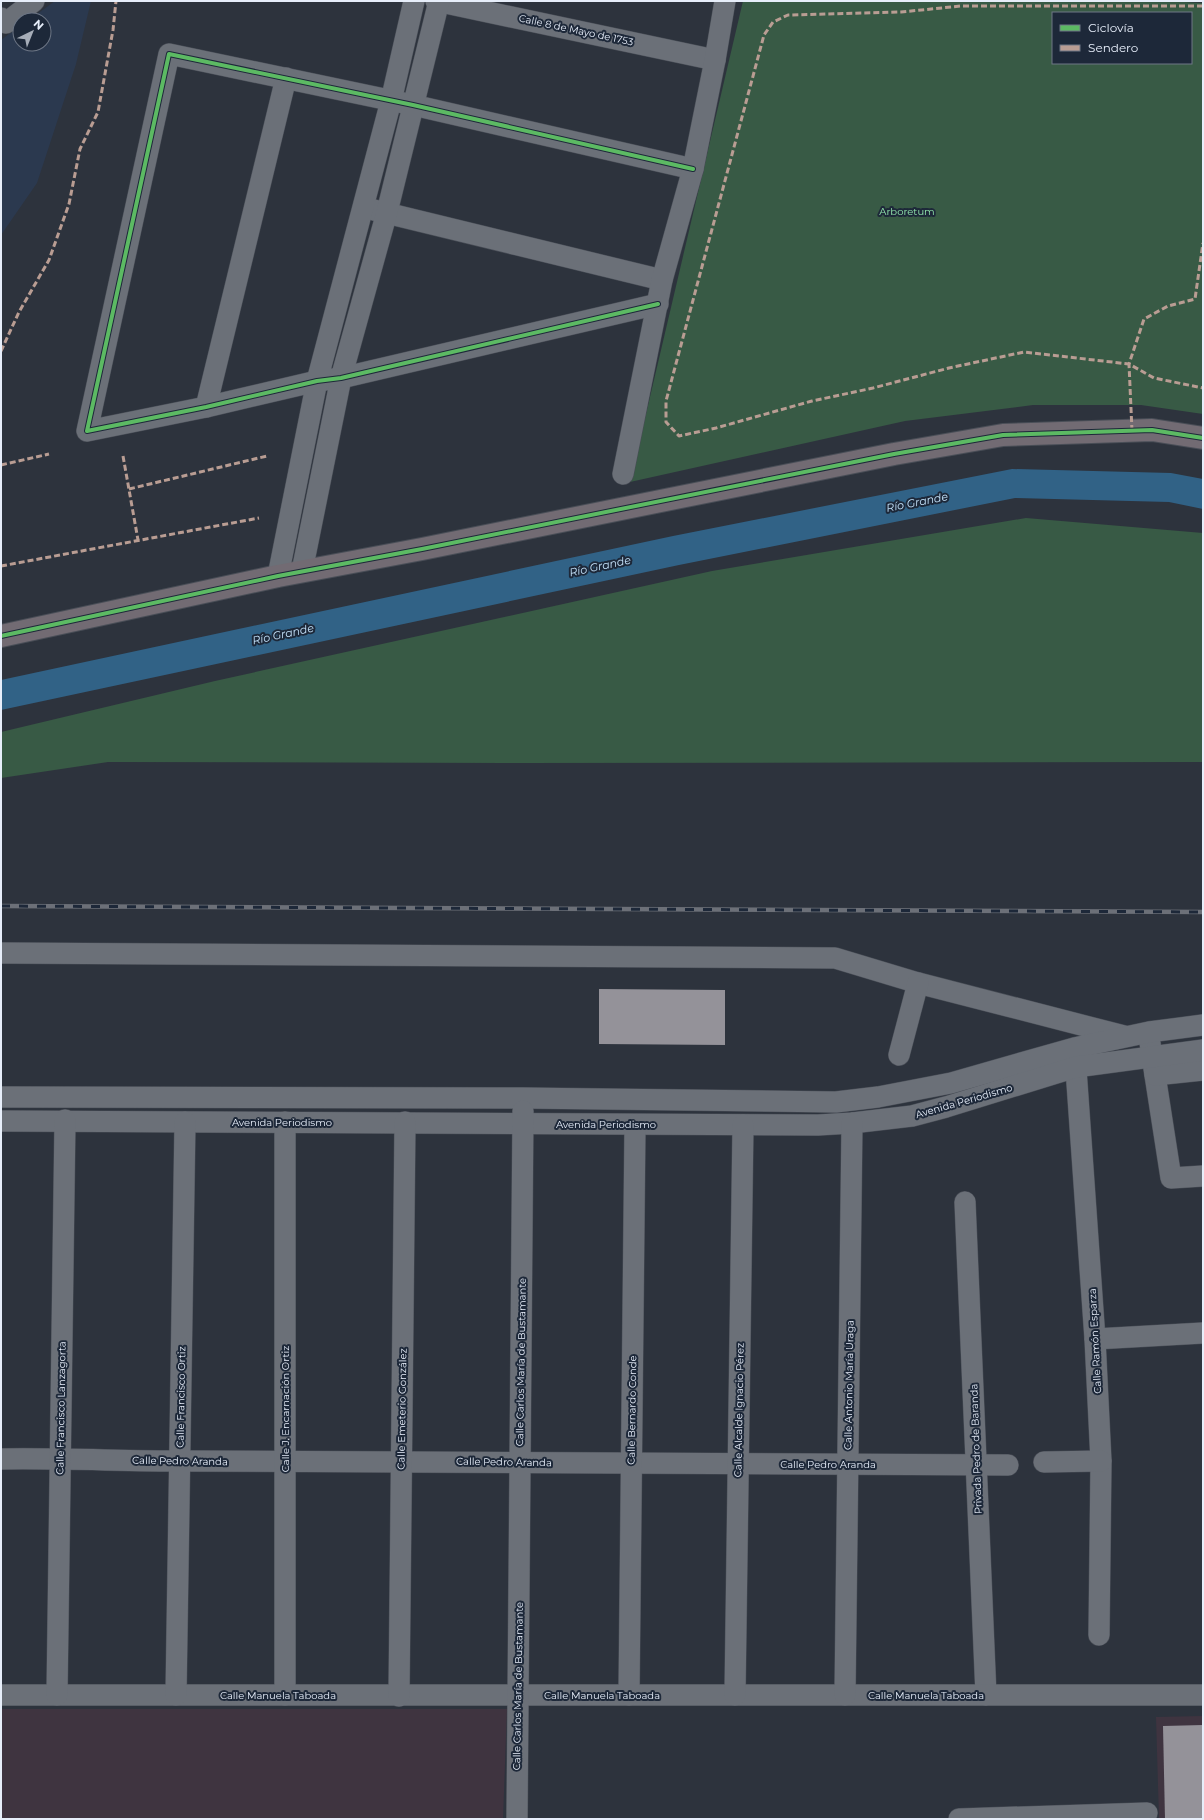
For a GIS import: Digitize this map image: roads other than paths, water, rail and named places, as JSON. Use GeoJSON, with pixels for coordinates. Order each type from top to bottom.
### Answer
{"type":"FeatureCollection","features":[{"type":"Feature","properties":{"kind":"main road"},"geometry":{"type":"LineString","coordinates":[[1,636],[302,571],[422,550],[894,454],[1003,435],[1152,430],[1203,438]]}},
{"type":"Feature","properties":{"kind":"street"},"geometry":{"type":"LineString","coordinates":[[1,18],[6,23],[34,1]]}},
{"type":"Feature","properties":{"kind":"street"},"geometry":{"type":"LineString","coordinates":[[278,576],[316,381],[364,208],[414,1]]}},
{"type":"Feature","properties":{"kind":"street"},"geometry":{"type":"LineString","coordinates":[[302,571],[341,378],[387,212],[438,1]]}},
{"type":"Feature","properties":{"kind":"street","name":"Calle 8 de Mayo de 1753"},"geometry":{"type":"LineString","coordinates":[[438,1],[715,60]]}},
{"type":"Feature","properties":{"kind":"street"},"geometry":{"type":"LineString","coordinates":[[622,474],[662,280],[693,169],[715,60],[725,1]]}},
{"type":"Feature","properties":{"kind":"street"},"geometry":{"type":"LineString","coordinates":[[658,304],[341,378],[316,381],[206,407],[87,431],[169,54],[413,105],[693,169]]}},
{"type":"Feature","properties":{"kind":"street"},"geometry":{"type":"LineString","coordinates":[[206,407],[286,78]]}},
{"type":"Feature","properties":{"kind":"street"},"geometry":{"type":"LineString","coordinates":[[364,208],[387,212],[662,280]]}},
{"type":"Feature","properties":{"kind":"street"},"geometry":{"type":"LineString","coordinates":[[282,552],[306,549]]}},
{"type":"Feature","properties":{"kind":"street"},"geometry":{"type":"LineString","coordinates":[[1,953],[835,958],[918,983],[1128,1037]]}},
{"type":"Feature","properties":{"kind":"street"},"geometry":{"type":"LineString","coordinates":[[899,1056],[918,983]]}},
{"type":"Feature","properties":{"kind":"street","name":"Avenida Periodismo"},"geometry":{"type":"LineString","coordinates":[[1,1121],[405,1122],[635,1125],[818,1125],[852,1123],[912,1116],[946,1107],[1128,1037],[1149,1032],[1203,1025]]}},
{"type":"Feature","properties":{"kind":"street"},"geometry":{"type":"LineString","coordinates":[[1149,1032],[1171,1178],[1203,1176]]}},
{"type":"Feature","properties":{"kind":"street","name":"Avenida Periodismo"},"geometry":{"type":"LineString","coordinates":[[1,1096],[523,1098],[836,1102],[878,1097],[1075,1058],[1154,1065],[1203,1050]]}},
{"type":"Feature","properties":{"kind":"street","name":"Calle Ramón Esparza"},"geometry":{"type":"LineString","coordinates":[[1075,1058],[1095,1339],[1101,1461],[1099,1635]]}},
{"type":"Feature","properties":{"kind":"street"},"geometry":{"type":"LineString","coordinates":[[1154,1065],[1203,1070]]}},
{"type":"Feature","properties":{"kind":"street","name":"Calle Carlos María de Bustamante"},"geometry":{"type":"LineString","coordinates":[[517,1819],[523,1098]]}},
{"type":"Feature","properties":{"kind":"street","name":"Calle Francisco Lanzagorta"},"geometry":{"type":"LineString","coordinates":[[57,1695],[65,1120]]}},
{"type":"Feature","properties":{"kind":"street","name":"Calle Francisco Ortiz"},"geometry":{"type":"LineString","coordinates":[[176,1695],[185,1122]]}},
{"type":"Feature","properties":{"kind":"street","name":"Calle J. Encarnación Ortiz"},"geometry":{"type":"LineString","coordinates":[[285,1122],[285,1695]]}},
{"type":"Feature","properties":{"kind":"street","name":"Calle Emeterio González"},"geometry":{"type":"LineString","coordinates":[[399,1696],[405,1122]]}},
{"type":"Feature","properties":{"kind":"street","name":"Calle Antonio María Uraga"},"geometry":{"type":"LineString","coordinates":[[845,1695],[852,1123]]}},
{"type":"Feature","properties":{"kind":"street","name":"Calle Bernardo Conde"},"geometry":{"type":"LineString","coordinates":[[629,1695],[635,1125]]}},
{"type":"Feature","properties":{"kind":"street","name":"Calle Alcalde Ignacio Pérez"},"geometry":{"type":"LineString","coordinates":[[735,1695],[743,1125]]}},
{"type":"Feature","properties":{"kind":"street","name":"Privada Pedro de Baranda"},"geometry":{"type":"LineString","coordinates":[[965,1202],[986,1695]]}},
{"type":"Feature","properties":{"kind":"street"},"geometry":{"type":"LineString","coordinates":[[1095,1339],[1203,1332]]}},
{"type":"Feature","properties":{"kind":"street","name":"Calle Pedro Aranda"},"geometry":{"type":"LineString","coordinates":[[1,1459],[60,1458],[180,1461],[1008,1465]]}},
{"type":"Feature","properties":{"kind":"street"},"geometry":{"type":"LineString","coordinates":[[1044,1462],[1101,1461]]}},
{"type":"Feature","properties":{"kind":"street","name":"Calle Manuela Taboada"},"geometry":{"type":"LineString","coordinates":[[1,1695],[1203,1696]]}},
{"type":"Feature","properties":{"kind":"street"},"geometry":{"type":"LineString","coordinates":[[958,1819],[1147,1813]]}},
{"type":"Feature","properties":{"kind":"water","name":"Río Grande"},"geometry":{"type":"Polygon","coordinates":[[[1012,469],[1171,473],[1203,479],[1203,509],[1169,502],[1015,498],[679,565],[1,710],[1,680],[673,536],[1012,469]]]}},
{"type":"Feature","properties":{"kind":"railway"},"geometry":{"type":"LineString","coordinates":[[1,906],[1203,912]]}},
{"type":"Feature","properties":{"kind":"park label","name":"Arboretum"},"geometry":{"type":"Point","coordinates":[907,211]}}]}
